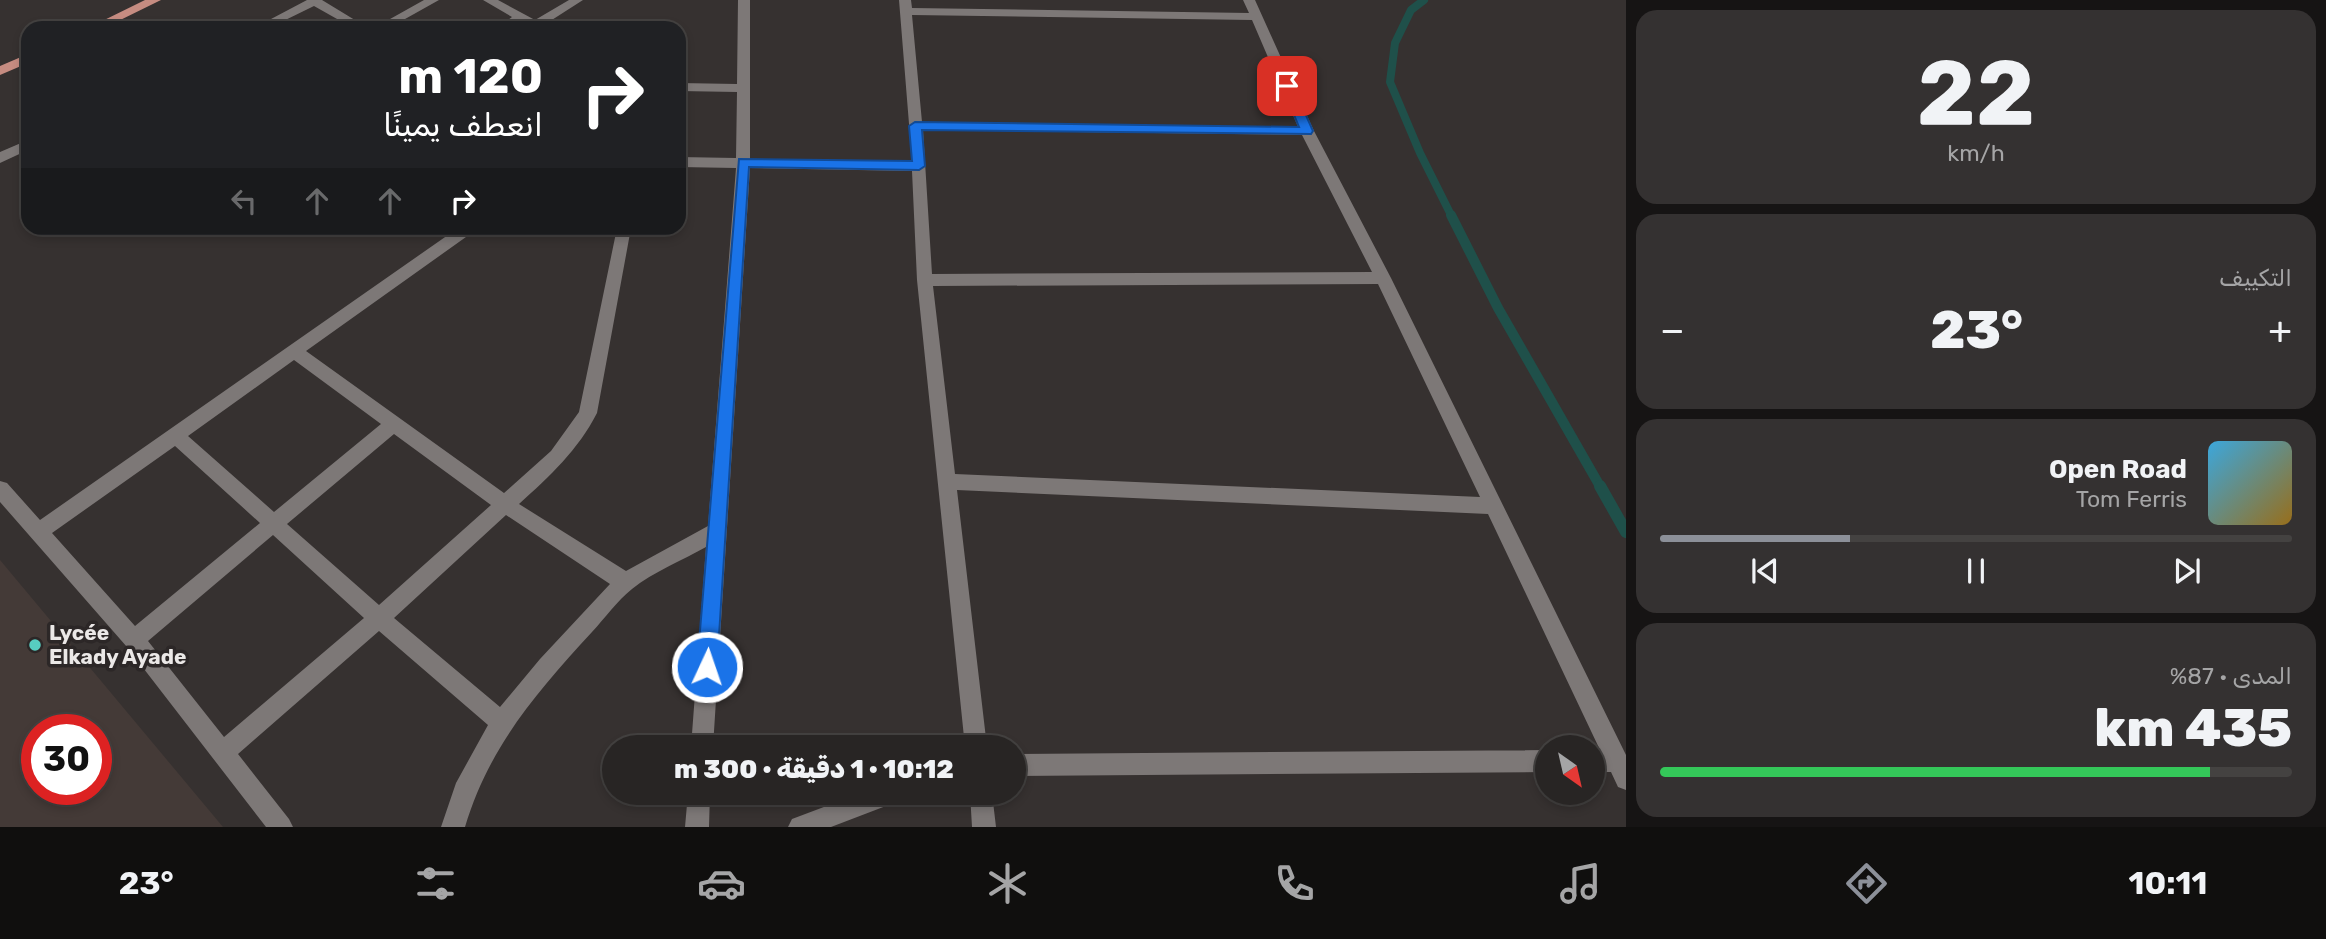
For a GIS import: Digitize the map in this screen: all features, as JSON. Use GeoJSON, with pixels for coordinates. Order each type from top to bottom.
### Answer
{"type":"FeatureCollection","features":[{"type":"Feature","properties":{"kind":"main road"},"geometry":{"type":"LineString","coordinates":[[109,21],[155,0]]}},
{"type":"Feature","properties":{"kind":"main road"},"geometry":{"type":"LineString","coordinates":[[0,71],[21,61]]}},
{"type":"Feature","properties":{"kind":"street"},"geometry":{"type":"LineString","coordinates":[[274,21],[315,0],[350,21]]}},
{"type":"Feature","properties":{"kind":"street"},"geometry":{"type":"LineString","coordinates":[[393,21],[433,0]]}},
{"type":"Feature","properties":{"kind":"street"},"geometry":{"type":"LineString","coordinates":[[489,0],[529,21]]}},
{"type":"Feature","properties":{"kind":"street"},"geometry":{"type":"LineString","coordinates":[[546,21],[577,0]]}},
{"type":"Feature","properties":{"kind":"street"},"geometry":{"type":"LineString","coordinates":[[703,735],[743,162],[744,0]]}},
{"type":"Feature","properties":{"kind":"street"},"geometry":{"type":"LineString","coordinates":[[1249,0],[1307,131],[1383,278],[1621,770]]}},
{"type":"Feature","properties":{"kind":"street"},"geometry":{"type":"LineString","coordinates":[[975,735],[925,280],[919,166],[905,6],[1258,17]]}},
{"type":"Feature","properties":{"kind":"street"},"geometry":{"type":"LineString","coordinates":[[515,21],[522,17]]}},
{"type":"Feature","properties":{"kind":"street"},"geometry":{"type":"LineString","coordinates":[[686,88],[742,88]]}},
{"type":"Feature","properties":{"kind":"street"},"geometry":{"type":"LineString","coordinates":[[915,126],[1307,131]]}},
{"type":"Feature","properties":{"kind":"street"},"geometry":{"type":"LineString","coordinates":[[0,158],[21,148]]}},
{"type":"Feature","properties":{"kind":"street"},"geometry":{"type":"LineString","coordinates":[[686,162],[919,166]]}},
{"type":"Feature","properties":{"kind":"street"},"geometry":{"type":"LineString","coordinates":[[37,533],[458,235]]}},
{"type":"Feature","properties":{"kind":"street"},"geometry":{"type":"LineString","coordinates":[[224,752],[379,618],[563,450],[580,430],[589,413],[623,235]]}},
{"type":"Feature","properties":{"kind":"street"},"geometry":{"type":"LineString","coordinates":[[925,280],[1383,278]]}},
{"type":"Feature","properties":{"kind":"street"},"geometry":{"type":"LineString","coordinates":[[294,351],[504,504],[625,582]]}},
{"type":"Feature","properties":{"kind":"street"},"geometry":{"type":"LineString","coordinates":[[134,640],[393,424]]}},
{"type":"Feature","properties":{"kind":"street"},"geometry":{"type":"LineString","coordinates":[[175,435],[379,618],[500,721]]}},
{"type":"Feature","properties":{"kind":"street"},"geometry":{"type":"LineString","coordinates":[[946,482],[1493,506]]}},
{"type":"Feature","properties":{"kind":"street"},"geometry":{"type":"LineString","coordinates":[[0,489],[134,640],[281,827]]}},
{"type":"Feature","properties":{"kind":"street"},"geometry":{"type":"LineString","coordinates":[[453,827],[460,797],[500,721],[625,582],[715,532]]}},
{"type":"Feature","properties":{"kind":"street"},"geometry":{"type":"LineString","coordinates":[[1026,765],[1535,761]]}},
{"type":"Feature","properties":{"kind":"street"},"geometry":{"type":"LineString","coordinates":[[697,827],[698,805]]}},
{"type":"Feature","properties":{"kind":"street"},"geometry":{"type":"LineString","coordinates":[[800,827],[859,805]]}},
{"type":"Feature","properties":{"kind":"street"},"geometry":{"type":"LineString","coordinates":[[982,805],[984,827]]}},
{"type":"Feature","properties":{"kind":"shaded area","name":"Lycée Elkady Ayade"},"geometry":{"type":"Polygon","coordinates":[[[0,560],[223,827],[0,827],[0,560]]]}},
{"type":"Feature","properties":{"kind":"waterway"},"geometry":{"type":"LineString","coordinates":[[1424,0],[1411,10],[1395,43],[1390,82],[1420,153],[1451,215]]}},
{"type":"Feature","properties":{"kind":"waterway"},"geometry":{"type":"LineString","coordinates":[[1451,215],[1498,308],[1601,488]]}},
{"type":"Feature","properties":{"kind":"waterway"},"geometry":{"type":"LineString","coordinates":[[1600,486],[1626,532]]}},
{"type":"Feature","properties":{"kind":"place","name":"Lycée Elkady Ayade"},"geometry":{"type":"Point","coordinates":[35,645]}},
{"type":"Feature","properties":{"kind":"route"},"geometry":{"type":"LineString","coordinates":[[707,667],[743,162],[919,166],[915,126],[1307,131],[1287,86]]}}]}
